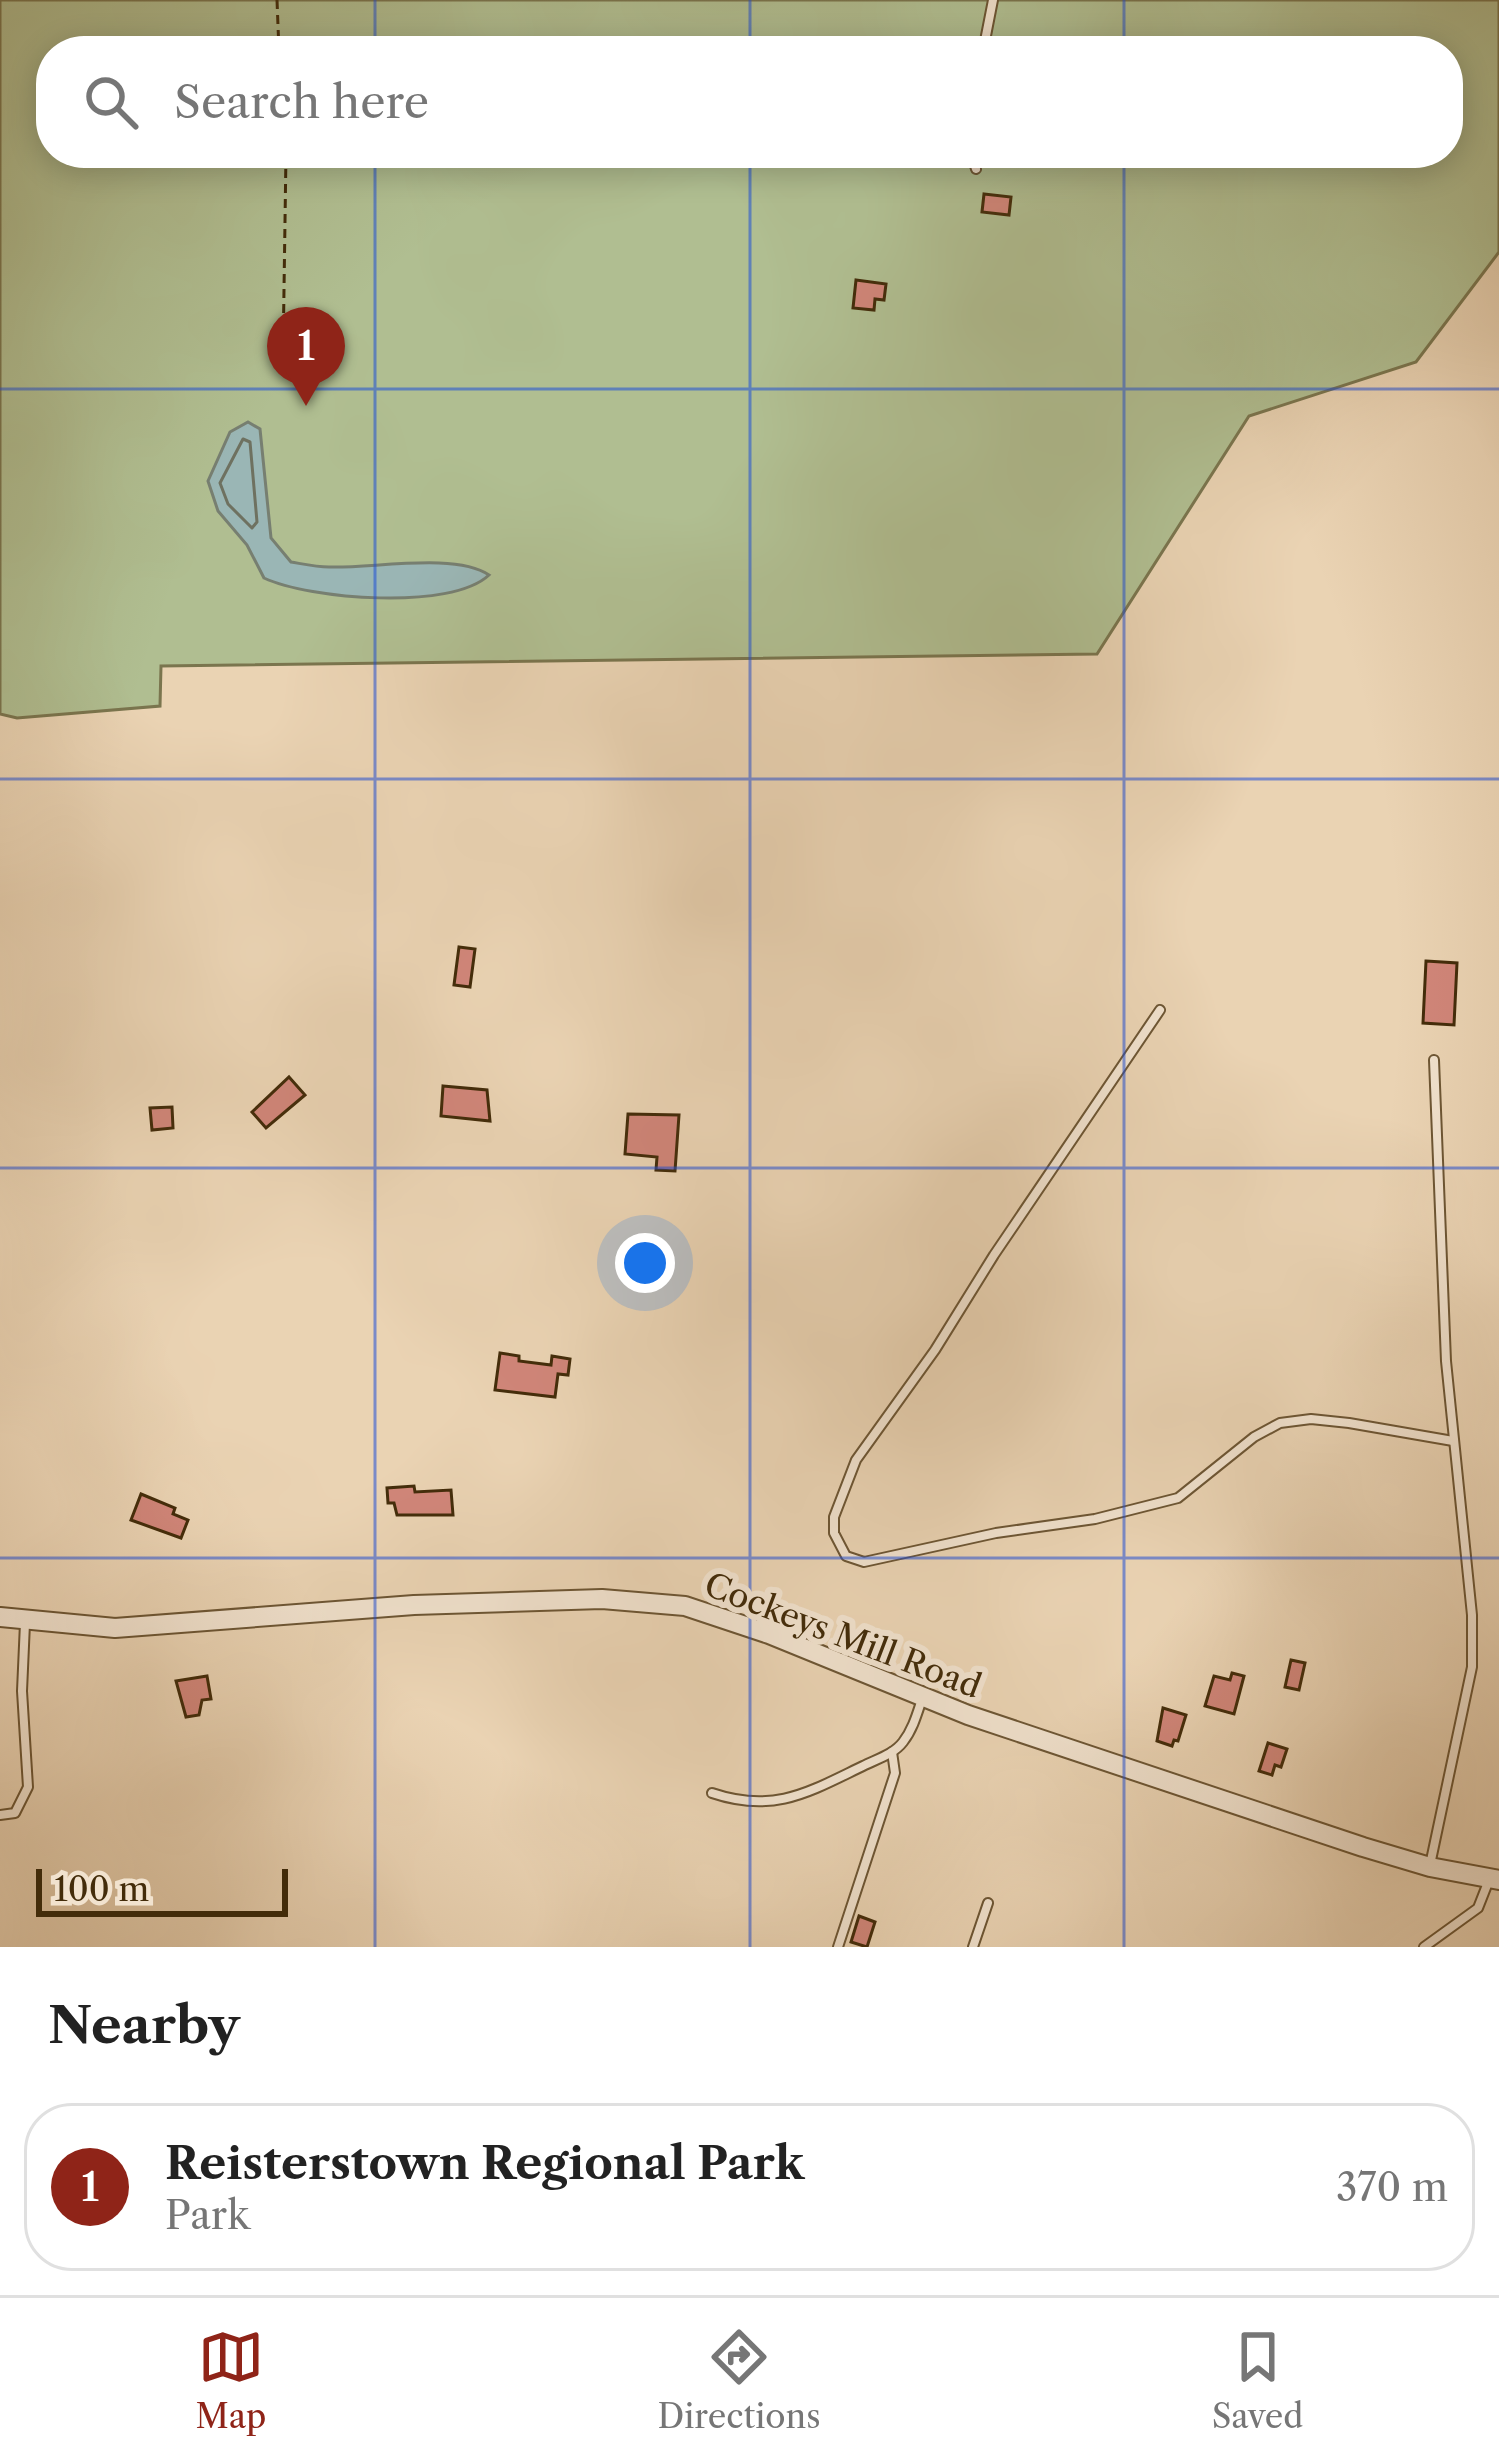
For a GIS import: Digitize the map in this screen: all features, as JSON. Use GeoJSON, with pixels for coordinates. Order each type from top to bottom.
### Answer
{"type":"FeatureCollection","features":[{"type":"Feature","properties":{"kind":"street","name":"Cockeys Mill Road"},"geometry":{"type":"LineString","coordinates":[[0,1617],[132,1628],[414,1605],[643,1600],[721,1616],[922,1697],[1363,1847],[1494,1879]]}},
{"type":"Feature","properties":{"kind":"lane"},"geometry":{"type":"LineString","coordinates":[[986,36],[993,0]]}},
{"type":"Feature","properties":{"kind":"lane"},"geometry":{"type":"LineString","coordinates":[[1160,1010],[935,1350],[856,1460],[834,1517],[839,1547],[846,1556],[864,1562],[996,1533],[1095,1519],[1178,1498],[1254,1437],[1280,1423],[1311,1419],[1453,1441]]}},
{"type":"Feature","properties":{"kind":"lane"},"geometry":{"type":"LineString","coordinates":[[1430,1867],[1472,1667],[1472,1615],[1453,1441],[1434,1060]]}},
{"type":"Feature","properties":{"kind":"lane"},"geometry":{"type":"LineString","coordinates":[[0,1815],[15,1814],[28,1787],[22,1691],[26,1621]]}},
{"type":"Feature","properties":{"kind":"lane"},"geometry":{"type":"LineString","coordinates":[[712,1793],[748,1803],[791,1798],[892,1752],[912,1728],[922,1697]]}},
{"type":"Feature","properties":{"kind":"lane"},"geometry":{"type":"LineString","coordinates":[[838,1947],[895,1773],[892,1752]]}},
{"type":"Feature","properties":{"kind":"lane"},"geometry":{"type":"LineString","coordinates":[[1424,1947],[1478,1908],[1494,1879]]}},
{"type":"Feature","properties":{"kind":"lane"},"geometry":{"type":"LineString","coordinates":[[973,1947],[988,1903]]}},
{"type":"Feature","properties":{"kind":"path"},"geometry":{"type":"LineString","coordinates":[[277,0],[278,36]]}},
{"type":"Feature","properties":{"kind":"path"},"geometry":{"type":"LineString","coordinates":[[283,358],[286,168]]}},
{"type":"Feature","properties":{"kind":"green space"},"geometry":{"type":"Polygon","coordinates":[[[0,0],[1499,0],[1499,252],[1416,362],[1249,416],[1097,654],[161,666],[160,706],[17,718],[0,714],[0,0]]]}},
{"type":"Feature","properties":{"kind":"water"},"geometry":{"type":"Polygon","coordinates":[[[248,422],[260,429],[271,538],[291,562],[329,567],[455,564],[489,575],[444,594],[379,598],[313,591],[264,578],[247,545],[218,511],[208,481],[230,432],[248,422]]]}},
{"type":"Feature","properties":{"kind":"building"},"geometry":{"type":"Polygon","coordinates":[[[984,194],[1011,197],[1009,215],[982,212],[984,194]]]}},
{"type":"Feature","properties":{"kind":"building"},"geometry":{"type":"Polygon","coordinates":[[[856,280],[886,284],[884,300],[875,299],[874,310],[853,308],[856,280]]]}},
{"type":"Feature","properties":{"kind":"building"},"geometry":{"type":"Polygon","coordinates":[[[459,947],[475,949],[470,987],[454,985],[459,947]]]}},
{"type":"Feature","properties":{"kind":"building"},"geometry":{"type":"Polygon","coordinates":[[[1426,961],[1457,963],[1454,1025],[1423,1023],[1426,961]]]}},
{"type":"Feature","properties":{"kind":"building"},"geometry":{"type":"Polygon","coordinates":[[[289,1077],[305,1095],[266,1128],[252,1112],[289,1077]]]}},
{"type":"Feature","properties":{"kind":"building"},"geometry":{"type":"Polygon","coordinates":[[[443,1086],[487,1090],[490,1121],[441,1116],[443,1086]]]}},
{"type":"Feature","properties":{"kind":"building"},"geometry":{"type":"Polygon","coordinates":[[[172,1107],[173,1128],[152,1130],[150,1108],[172,1107]]]}},
{"type":"Feature","properties":{"kind":"building"},"geometry":{"type":"Polygon","coordinates":[[[628,1114],[679,1115],[675,1171],[656,1170],[657,1157],[625,1154],[628,1114]]]}},
{"type":"Feature","properties":{"kind":"building"},"geometry":{"type":"Polygon","coordinates":[[[500,1353],[551,1365],[552,1356],[570,1359],[568,1375],[558,1374],[555,1397],[495,1390],[500,1353]]]}},
{"type":"Feature","properties":{"kind":"building"},"geometry":{"type":"Polygon","coordinates":[[[414,1486],[415,1492],[451,1490],[453,1515],[397,1515],[394,1503],[388,1503],[387,1488],[414,1486]]]}},
{"type":"Feature","properties":{"kind":"building"},"geometry":{"type":"Polygon","coordinates":[[[141,1494],[175,1508],[173,1514],[188,1520],[181,1538],[131,1520],[141,1494]]]}},
{"type":"Feature","properties":{"kind":"building"},"geometry":{"type":"Polygon","coordinates":[[[1291,1660],[1305,1663],[1299,1690],[1285,1687],[1291,1660]]]}},
{"type":"Feature","properties":{"kind":"building"},"geometry":{"type":"Polygon","coordinates":[[[1232,1673],[1244,1676],[1234,1714],[1205,1706],[1214,1676],[1230,1680],[1232,1673]]]}},
{"type":"Feature","properties":{"kind":"building"},"geometry":{"type":"Polygon","coordinates":[[[207,1676],[211,1699],[202,1700],[199,1715],[186,1717],[176,1681],[207,1676]]]}},
{"type":"Feature","properties":{"kind":"building"},"geometry":{"type":"Polygon","coordinates":[[[1163,1708],[1186,1715],[1172,1746],[1157,1741],[1163,1708]]]}},
{"type":"Feature","properties":{"kind":"building"},"geometry":{"type":"Polygon","coordinates":[[[1268,1743],[1287,1749],[1281,1767],[1275,1765],[1272,1775],[1259,1771],[1268,1743]]]}},
{"type":"Feature","properties":{"kind":"building"},"geometry":{"type":"Polygon","coordinates":[[[859,1916],[875,1922],[867,1947],[851,1942],[859,1916]]]}},
{"type":"Feature","properties":{"kind":"place","name":"Reisterstown Regional Park"},"geometry":{"type":"Point","coordinates":[306,406]}}]}
